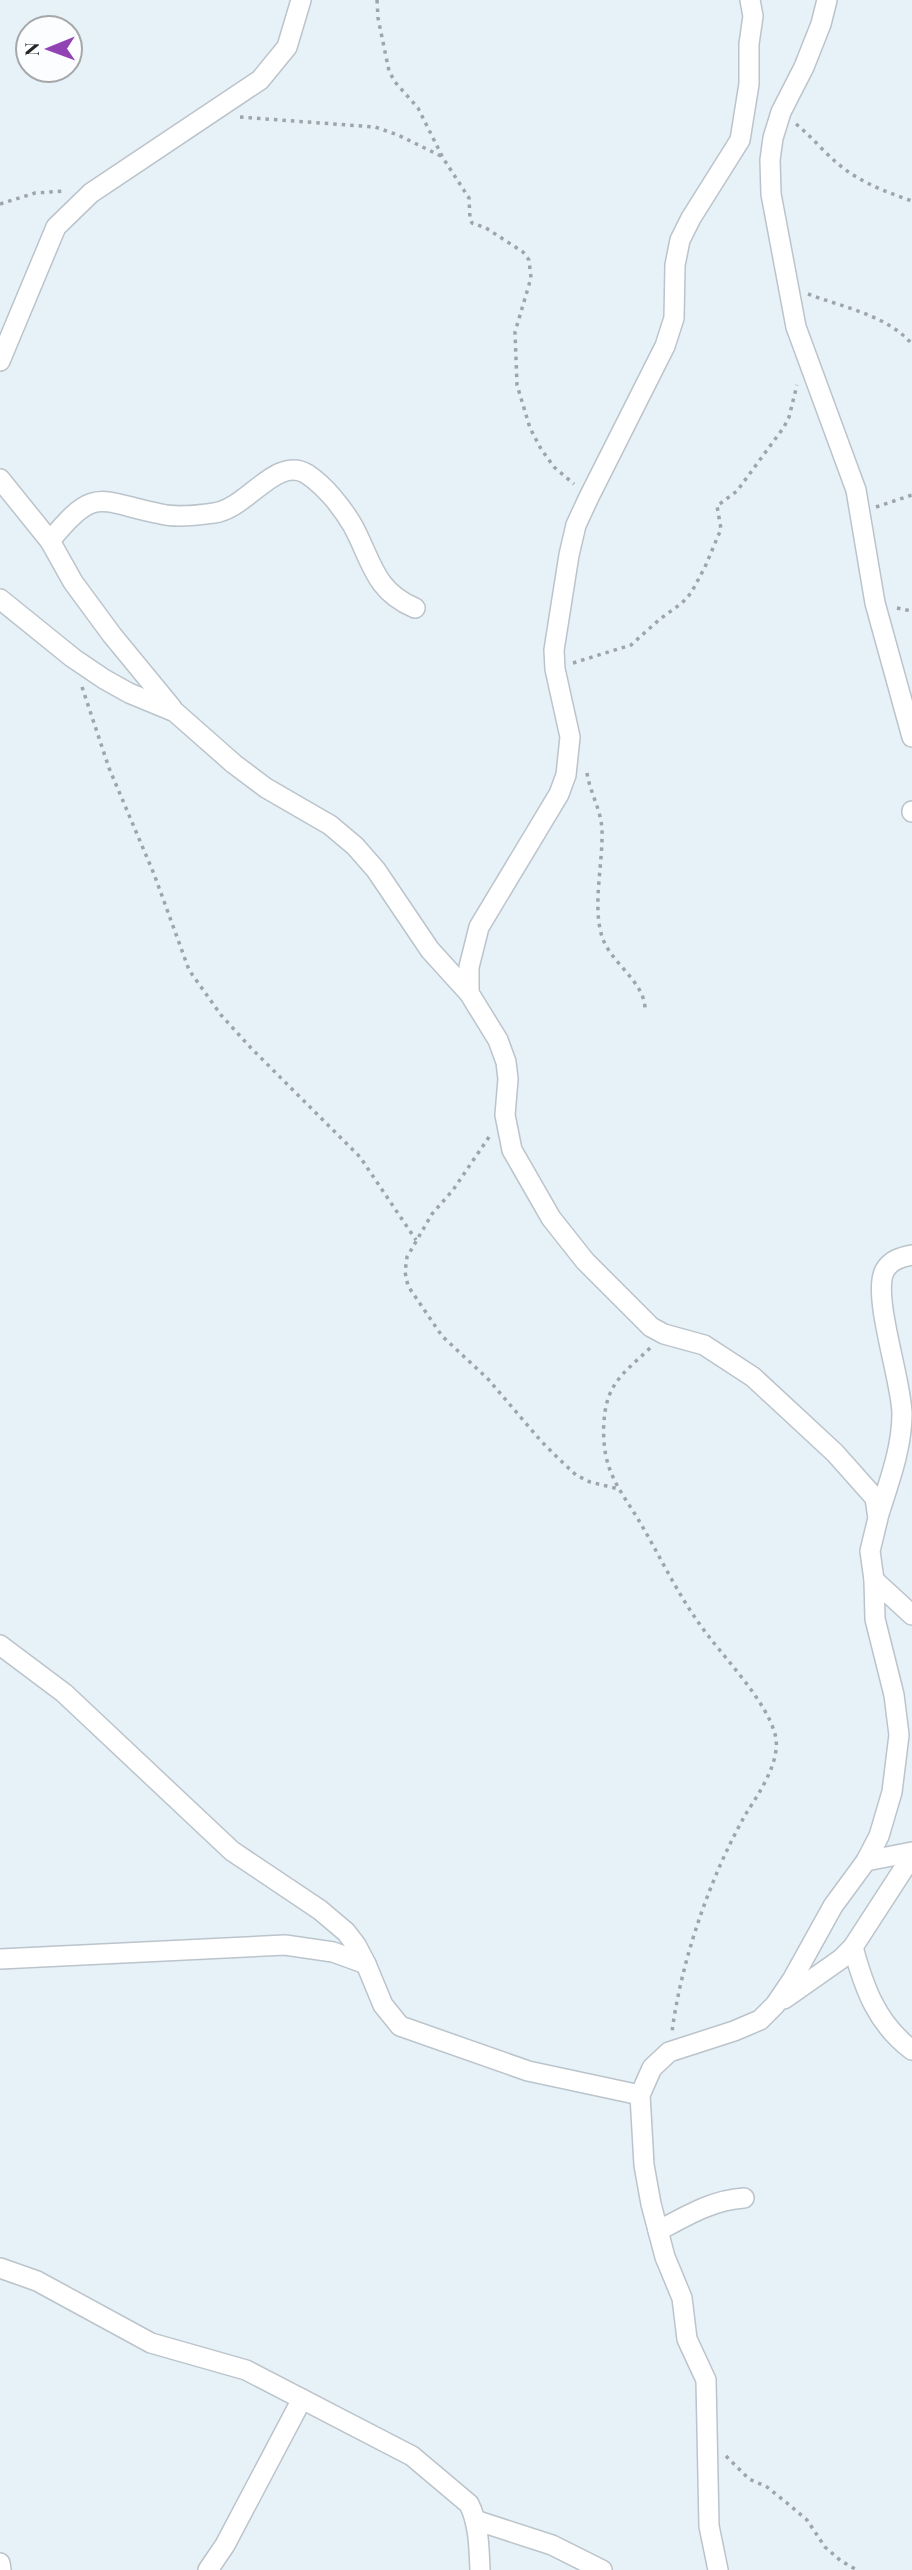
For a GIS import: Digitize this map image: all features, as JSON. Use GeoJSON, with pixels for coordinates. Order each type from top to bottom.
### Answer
{"type":"FeatureCollection","features":[{"type":"Feature","properties":{"kind":"street"},"geometry":{"type":"LineString","coordinates":[[0,361],[55,227],[90,193],[260,80],[287,47],[301,0]]}},
{"type":"Feature","properties":{"kind":"street"},"geometry":{"type":"LineString","coordinates":[[469,993],[469,967],[479,927],[559,794],[566,775],[569,737],[555,668],[556,636],[576,525],[665,346],[674,318],[675,265],[680,240],[740,141],[749,84],[749,44],[753,16],[750,0]]}},
{"type":"Feature","properties":{"kind":"street"},"geometry":{"type":"LineString","coordinates":[[827,0],[821,24],[804,67],[781,112],[771,148],[771,194],[796,327],[849,467],[861,513],[863,543],[875,603],[912,737]]}},
{"type":"Feature","properties":{"kind":"street"},"geometry":{"type":"LineString","coordinates":[[50,541],[70,517],[85,505],[96,502],[134,506],[163,515],[219,512],[238,504],[282,471],[294,468],[306,473],[332,498],[352,525],[370,566],[384,587],[400,602],[415,608]]}},
{"type":"Feature","properties":{"kind":"street"},"geometry":{"type":"LineString","coordinates":[[0,479],[50,541],[74,582],[104,624],[175,712],[266,788],[330,825],[355,846],[376,870],[430,950],[469,993],[498,1040],[506,1062],[508,1079],[505,1115],[512,1150],[551,1218],[584,1261],[651,1327],[664,1334],[704,1345],[753,1377],[866,1485],[875,1498],[878,1518]]}},
{"type":"Feature","properties":{"kind":"street"},"geometry":{"type":"LineString","coordinates":[[0,599],[73,658],[129,693],[175,712]]}},
{"type":"Feature","properties":{"kind":"street"},"geometry":{"type":"LineString","coordinates":[[775,2005],[833,1906],[866,1861],[879,1836],[892,1792],[899,1735],[894,1695],[875,1619],[870,1551],[894,1465],[902,1417],[881,1287],[886,1268],[897,1259],[912,1255]]}},
{"type":"Feature","properties":{"kind":"street"},"geometry":{"type":"LineString","coordinates":[[874,1580],[912,1615]]}},
{"type":"Feature","properties":{"kind":"street"},"geometry":{"type":"LineString","coordinates":[[0,1636],[19,1660]]}},
{"type":"Feature","properties":{"kind":"street"},"geometry":{"type":"LineString","coordinates":[[0,1645],[64,1693],[232,1851],[320,1910],[346,1932],[366,1964],[383,2006],[400,2026],[528,2071],[640,2095]]}},
{"type":"Feature","properties":{"kind":"street"},"geometry":{"type":"LineString","coordinates":[[866,1861],[912,1854]]}},
{"type":"Feature","properties":{"kind":"street"},"geometry":{"type":"LineString","coordinates":[[718,2570],[709,2526],[706,2380],[687,2339],[682,2298],[665,2257],[658,2231],[645,2165],[640,2095],[652,2068],[669,2052],[760,2020],[775,2005],[841,1959],[853,1947],[912,1854]]}},
{"type":"Feature","properties":{"kind":"street"},"geometry":{"type":"LineString","coordinates":[[0,1959],[285,1945],[333,1952],[366,1964]]}},
{"type":"Feature","properties":{"kind":"street"},"geometry":{"type":"LineString","coordinates":[[853,1947],[863,1986],[876,2012],[887,2028],[912,2050]]}},
{"type":"Feature","properties":{"kind":"street"},"geometry":{"type":"LineString","coordinates":[[658,2231],[707,2205],[744,2198]]}},
{"type":"Feature","properties":{"kind":"street"},"geometry":{"type":"LineString","coordinates":[[0,2268],[37,2281],[151,2343],[189,2355],[233,2364],[412,2456],[469,2504],[475,2519],[480,2570]]}},
{"type":"Feature","properties":{"kind":"street"},"geometry":{"type":"LineString","coordinates":[[208,2570],[225,2545],[302,2399]]}},
{"type":"Feature","properties":{"kind":"street"},"geometry":{"type":"LineString","coordinates":[[475,2519],[552,2545],[602,2570]]}},
{"type":"Feature","properties":{"kind":"street"},"geometry":{"type":"LineString","coordinates":[[0,2563],[1,2570]]}},
{"type":"Feature","properties":{"kind":"path"},"geometry":{"type":"LineString","coordinates":[[377,0],[389,71],[418,108],[443,158],[469,198],[472,223],[500,236],[523,252],[529,260],[531,278],[515,332],[517,386],[530,428],[541,449],[554,467],[589,497]]}},
{"type":"Feature","properties":{"kind":"path"},"geometry":{"type":"LineString","coordinates":[[781,112],[852,174],[884,192],[912,201]]}},
{"type":"Feature","properties":{"kind":"path"},"geometry":{"type":"LineString","coordinates":[[207,116],[375,127],[398,135],[443,158]]}},
{"type":"Feature","properties":{"kind":"path"},"geometry":{"type":"LineString","coordinates":[[0,204],[35,193],[90,193]]}},
{"type":"Feature","properties":{"kind":"path"},"geometry":{"type":"LineString","coordinates":[[789,287],[882,321],[899,331],[912,344]]}},
{"type":"Feature","properties":{"kind":"path"},"geometry":{"type":"LineString","coordinates":[[555,668],[631,645],[660,619],[674,611],[691,593],[721,529],[717,506],[737,491],[784,427],[798,381],[808,361]]}},
{"type":"Feature","properties":{"kind":"path"},"geometry":{"type":"LineString","coordinates":[[861,513],[912,495]]}},
{"type":"Feature","properties":{"kind":"path"},"geometry":{"type":"LineString","coordinates":[[73,658],[109,768],[154,874],[189,970],[221,1015],[251,1048],[360,1157],[416,1240]]}},
{"type":"Feature","properties":{"kind":"path"},"geometry":{"type":"LineString","coordinates":[[586,769],[589,786],[600,809],[602,826],[600,930],[612,956],[644,996],[645,1012]]}},
{"type":"Feature","properties":{"kind":"path"},"geometry":{"type":"LineString","coordinates":[[505,1115],[416,1240],[407,1257],[405,1272],[408,1286],[442,1336],[488,1379],[541,1441],[576,1475],[590,1482],[621,1489]]}},
{"type":"Feature","properties":{"kind":"path"},"geometry":{"type":"LineString","coordinates":[[664,1334],[628,1366],[609,1395],[604,1424],[608,1464],[687,1605],[740,1675],[767,1717],[775,1735],[775,1755],[760,1792],[737,1829],[707,1899],[677,1996],[669,2052]]}},
{"type":"Feature","properties":{"kind":"path"},"geometry":{"type":"LineString","coordinates":[[707,2437],[749,2479],[767,2487],[807,2520],[825,2547],[857,2570]]}}]}
